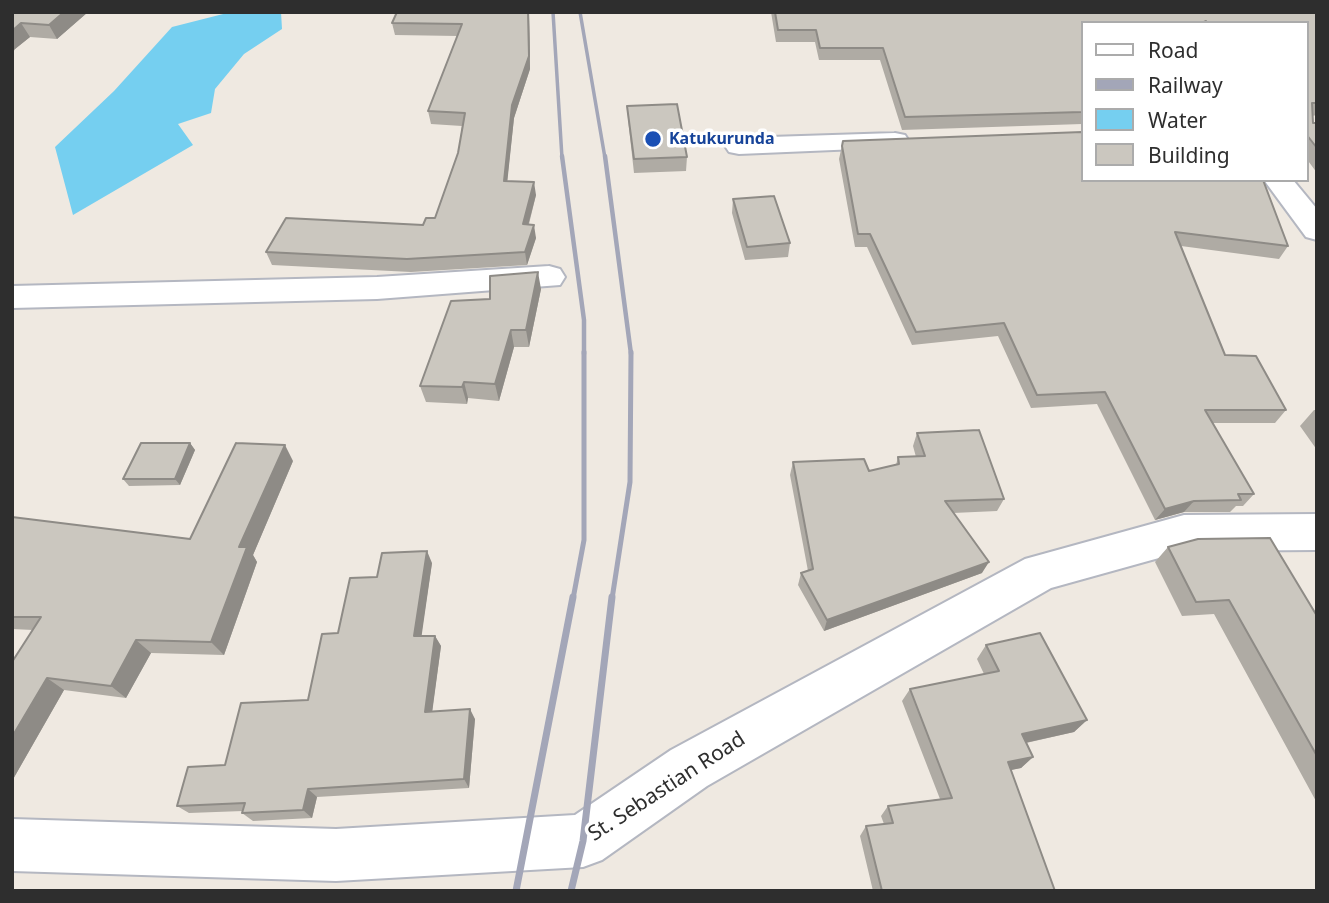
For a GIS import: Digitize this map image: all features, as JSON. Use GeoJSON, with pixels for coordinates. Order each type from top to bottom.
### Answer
{"type":"FeatureCollection","features":[{"type":"Feature","properties":{"kind":"street"},"geometry":{"type":"LineString","coordinates":[[739,146],[918,140]]}},
{"type":"Feature","properties":{"kind":"street"},"geometry":{"type":"LineString","coordinates":[[1281,182],[1317,230]]}},
{"type":"Feature","properties":{"kind":"street"},"geometry":{"type":"LineString","coordinates":[[12,297],[364,289],[549,278]]}},
{"type":"Feature","properties":{"kind":"street","name":"St. Sebastian Road"},"geometry":{"type":"LineString","coordinates":[[12,845],[337,855],[583,841],[689,768],[1040,572],[1184,533],[1317,532]]}},
{"type":"Feature","properties":{"kind":"water"},"geometry":{"type":"Polygon","coordinates":[[[231,12],[281,12],[282,29],[244,54],[215,89],[211,113],[178,124],[193,145],[73,215],[55,147],[114,91],[172,27],[231,12]]]}},
{"type":"Feature","properties":{"kind":"building"},"geometry":{"type":"Polygon","coordinates":[[[12,12],[64,12],[49,25],[21,23],[12,31],[12,12]]]}},
{"type":"Feature","properties":{"kind":"building"},"geometry":{"type":"Polygon","coordinates":[[[397,12],[528,12],[529,56],[512,105],[504,181],[534,182],[523,224],[534,225],[525,252],[407,259],[266,252],[286,218],[423,225],[426,218],[435,218],[458,153],[465,113],[428,111],[462,24],[392,23],[397,12]]]}},
{"type":"Feature","properties":{"kind":"building"},"geometry":{"type":"Polygon","coordinates":[[[775,12],[1317,12],[1317,103],[1312,103],[1313,123],[1317,123],[1317,148],[1308,137],[1308,21],[1080,21],[1080,112],[905,117],[883,48],[820,48],[816,30],[778,30],[775,12]]]}},
{"type":"Feature","properties":{"kind":"building"},"geometry":{"type":"Polygon","coordinates":[[[677,104],[687,157],[634,159],[627,106],[677,104]]]}},
{"type":"Feature","properties":{"kind":"building"},"geometry":{"type":"Polygon","coordinates":[[[1080,132],[1080,182],[1264,182],[1288,246],[1175,232],[1225,355],[1256,356],[1286,410],[1205,410],[1254,494],[1238,494],[1241,500],[1194,501],[1165,509],[1105,392],[1037,395],[1004,323],[916,332],[870,234],[858,234],[843,141],[1080,132]]]}},
{"type":"Feature","properties":{"kind":"building"},"geometry":{"type":"Polygon","coordinates":[[[774,196],[790,243],[747,247],[733,199],[774,196]]]}},
{"type":"Feature","properties":{"kind":"building"},"geometry":{"type":"Polygon","coordinates":[[[538,272],[526,330],[511,330],[495,384],[464,382],[462,387],[420,386],[451,301],[490,299],[490,276],[538,272]]]}},
{"type":"Feature","properties":{"kind":"building"},"geometry":{"type":"Polygon","coordinates":[[[979,430],[1004,499],[945,501],[989,562],[827,620],[801,573],[813,569],[793,462],[864,459],[869,471],[899,464],[898,457],[925,456],[917,433],[979,430]]]}},
{"type":"Feature","properties":{"kind":"building"},"geometry":{"type":"Polygon","coordinates":[[[141,443],[190,443],[175,479],[123,479],[141,443]]]}},
{"type":"Feature","properties":{"kind":"building"},"geometry":{"type":"Polygon","coordinates":[[[236,443],[285,445],[239,547],[247,547],[211,642],[136,640],[111,686],[47,678],[12,737],[12,662],[41,617],[12,617],[12,517],[190,539],[236,443]]]}},
{"type":"Feature","properties":{"kind":"building"},"geometry":{"type":"Polygon","coordinates":[[[1270,538],[1317,616],[1317,756],[1229,600],[1196,602],[1168,547],[1198,539],[1270,538]]]}},
{"type":"Feature","properties":{"kind":"building"},"geometry":{"type":"Polygon","coordinates":[[[427,551],[414,636],[435,636],[425,712],[470,709],[464,779],[308,789],[303,810],[242,813],[245,803],[177,806],[188,767],[225,765],[241,703],[308,700],[322,634],[338,633],[350,578],[377,577],[382,553],[427,551]]]}},
{"type":"Feature","properties":{"kind":"building"},"geometry":{"type":"Polygon","coordinates":[[[1040,633],[1087,720],[1022,734],[1033,757],[1008,762],[1055,891],[882,891],[866,826],[893,823],[888,806],[952,798],[910,689],[999,671],[986,645],[1040,633]]]}},
{"type":"Feature","properties":{"kind":"railway"},"geometry":{"type":"LineString","coordinates":[[553,12],[562,158]]}},
{"type":"Feature","properties":{"kind":"railway"},"geometry":{"type":"LineString","coordinates":[[580,12],[605,158]]}},
{"type":"Feature","properties":{"kind":"railway"},"geometry":{"type":"LineString","coordinates":[[562,156],[584,320],[584,540],[573,599]]}},
{"type":"Feature","properties":{"kind":"railway"},"geometry":{"type":"LineString","coordinates":[[605,156],[631,354]]}},
{"type":"Feature","properties":{"kind":"railway"},"geometry":{"type":"LineString","coordinates":[[612,599],[630,482],[631,354]]}},
{"type":"Feature","properties":{"kind":"railway"},"geometry":{"type":"LineString","coordinates":[[516,891],[573,597]]}},
{"type":"Feature","properties":{"kind":"railway"},"geometry":{"type":"LineString","coordinates":[[571,891],[583,841],[612,597]]}},
{"type":"Feature","properties":{"kind":"place","name":"Katukurunda"},"geometry":{"type":"Point","coordinates":[653,139]}}]}
